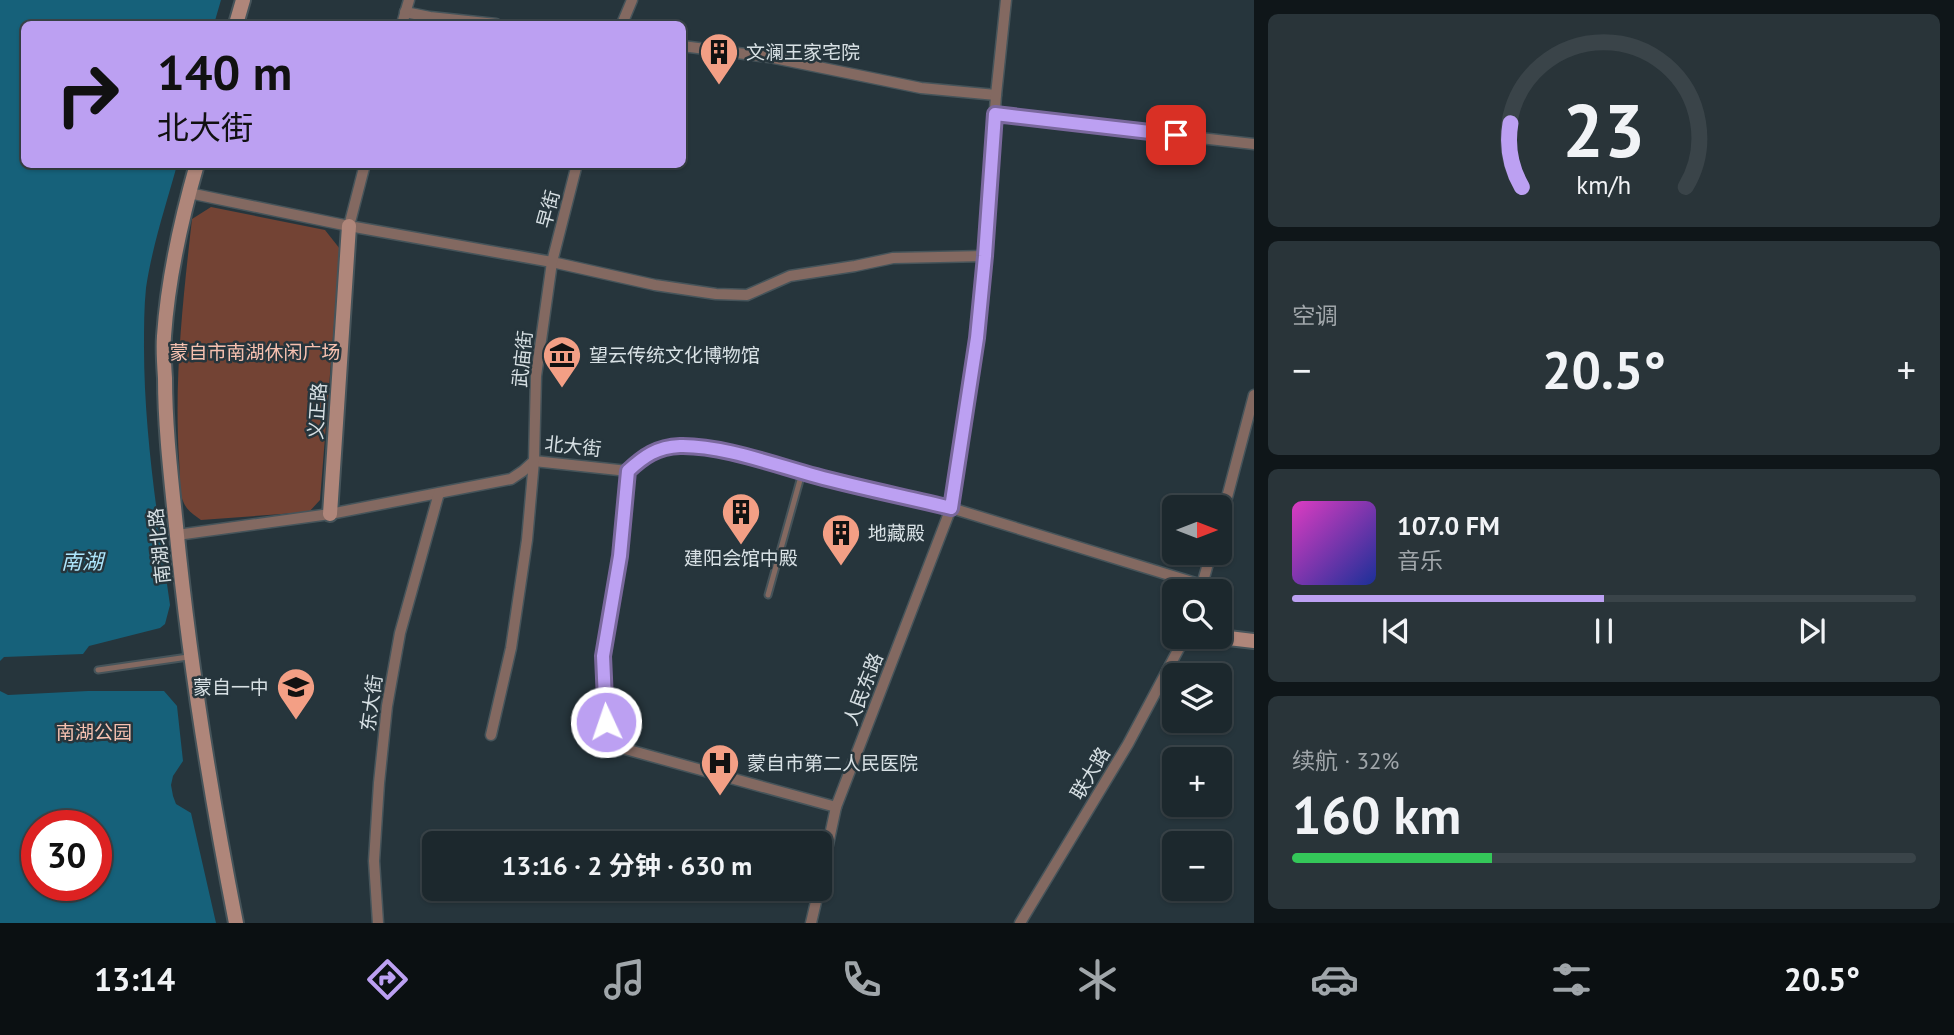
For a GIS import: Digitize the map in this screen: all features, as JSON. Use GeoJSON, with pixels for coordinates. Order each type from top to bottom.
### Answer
{"type":"FeatureCollection","features":[{"type":"Feature","properties":{"kind":"main road"},"geometry":{"type":"LineString","coordinates":[[237,21],[243,0]]}},
{"type":"Feature","properties":{"kind":"main road","name":"南湖北路"},"geometry":{"type":"LineString","coordinates":[[196,168],[172,272],[164,337],[165,406],[191,657],[236,923]]}},
{"type":"Feature","properties":{"kind":"main road","name":"义正路"},"geometry":{"type":"LineString","coordinates":[[330,514],[349,226]]}},
{"type":"Feature","properties":{"kind":"main road"},"geometry":{"type":"LineString","coordinates":[[1232,638],[1254,641]]}},
{"type":"Feature","properties":{"kind":"street"},"geometry":{"type":"LineString","coordinates":[[403,21],[409,0]]}},
{"type":"Feature","properties":{"kind":"street"},"geometry":{"type":"LineString","coordinates":[[623,21],[632,0]]}},
{"type":"Feature","properties":{"kind":"street","name":"人民东路"},"geometry":{"type":"LineString","coordinates":[[831,831],[836,807],[951,508],[977,338],[1006,0]]}},
{"type":"Feature","properties":{"kind":"street"},"geometry":{"type":"LineString","coordinates":[[405,12],[468,21]]}},
{"type":"Feature","properties":{"kind":"street"},"geometry":{"type":"LineString","coordinates":[[686,47],[769,57],[921,88],[996,95]]}},
{"type":"Feature","properties":{"kind":"street"},"geometry":{"type":"LineString","coordinates":[[995,114],[1254,144]]}},
{"type":"Feature","properties":{"kind":"street"},"geometry":{"type":"LineString","coordinates":[[349,226],[364,168]]}},
{"type":"Feature","properties":{"kind":"street","name":"早街"},"geometry":{"type":"LineString","coordinates":[[552,262],[576,168]]}},
{"type":"Feature","properties":{"kind":"street"},"geometry":{"type":"LineString","coordinates":[[189,193],[349,226],[552,262],[655,285],[716,293],[747,295],[790,276],[893,258],[985,256]]}},
{"type":"Feature","properties":{"kind":"street","name":"武庙街"},"geometry":{"type":"LineString","coordinates":[[491,735],[511,648],[527,540],[534,461],[536,376],[552,262]]}},
{"type":"Feature","properties":{"kind":"street"},"geometry":{"type":"LineString","coordinates":[[1228,495],[1254,395]]}},
{"type":"Feature","properties":{"kind":"street"},"geometry":{"type":"LineString","coordinates":[[836,807],[607,744],[603,656],[620,556],[628,471],[645,456],[678,446],[707,447],[951,508],[1173,579]]}},
{"type":"Feature","properties":{"kind":"street","name":"北大街"},"geometry":{"type":"LineString","coordinates":[[177,535],[330,514],[511,479],[534,461],[628,471]]}},
{"type":"Feature","properties":{"kind":"street","name":"东大街"},"geometry":{"type":"LineString","coordinates":[[378,923],[374,861],[387,706],[400,633],[439,493]]}},
{"type":"Feature","properties":{"kind":"street","name":"联大路"},"geometry":{"type":"LineString","coordinates":[[1020,923],[1128,744],[1179,649]]}},
{"type":"Feature","properties":{"kind":"street","name":"人民东路"},"geometry":{"type":"LineString","coordinates":[[814,922],[817,901]]}},
{"type":"Feature","properties":{"kind":"lane"},"geometry":{"type":"LineString","coordinates":[[768,595],[802,472]]}},
{"type":"Feature","properties":{"kind":"lane"},"geometry":{"type":"LineString","coordinates":[[98,670],[191,657]]}},
{"type":"Feature","properties":{"kind":"green space","name":"蒙自市南湖休闲广场"},"geometry":{"type":"Polygon","coordinates":[[[211,207],[325,230],[340,249],[320,500],[309,512],[201,520],[184,504],[180,481],[178,399],[185,279],[192,219],[211,207]]]}},
{"type":"Feature","properties":{"kind":"water","name":"南湖"},"geometry":{"type":"Polygon","coordinates":[[[0,0],[221,0],[215,21],[21,21],[21,168],[176,168],[149,273],[144,325],[149,444],[170,605],[165,624],[160,628],[89,646],[83,654],[4,657],[0,661],[0,0]]]}},
{"type":"Feature","properties":{"kind":"water"},"geometry":{"type":"Polygon","coordinates":[[[0,691],[8,695],[164,691],[177,706],[183,761],[173,776],[173,796],[176,804],[191,813],[216,923],[0,923],[0,691]]]}},
{"type":"Feature","properties":{"kind":"place","name":"文澜王家宅院"},"geometry":{"type":"Point","coordinates":[719,86]}},
{"type":"Feature","properties":{"kind":"place","name":"望云传统文化博物馆"},"geometry":{"type":"Point","coordinates":[562,389]}},
{"type":"Feature","properties":{"kind":"place","name":"建阳会馆中殿"},"geometry":{"type":"Point","coordinates":[741,546]}},
{"type":"Feature","properties":{"kind":"place","name":"地藏殿"},"geometry":{"type":"Point","coordinates":[841,567]}},
{"type":"Feature","properties":{"kind":"place","name":"蒙自一中"},"geometry":{"type":"Point","coordinates":[296,721]}},
{"type":"Feature","properties":{"kind":"place","name":"蒙自市第二人民医院"},"geometry":{"type":"Point","coordinates":[720,797]}},
{"type":"Feature","properties":{"kind":"route"},"geometry":{"type":"LineString","coordinates":[[606,722],[603,656],[620,556],[628,471],[645,456],[662,449],[678,446],[707,447],[951,508],[977,338],[995,114],[1176,135]]}},
{"type":"Feature","properties":{"kind":"park label","name":"南湖公园"},"geometry":{"type":"Point","coordinates":[94,732]}}]}
